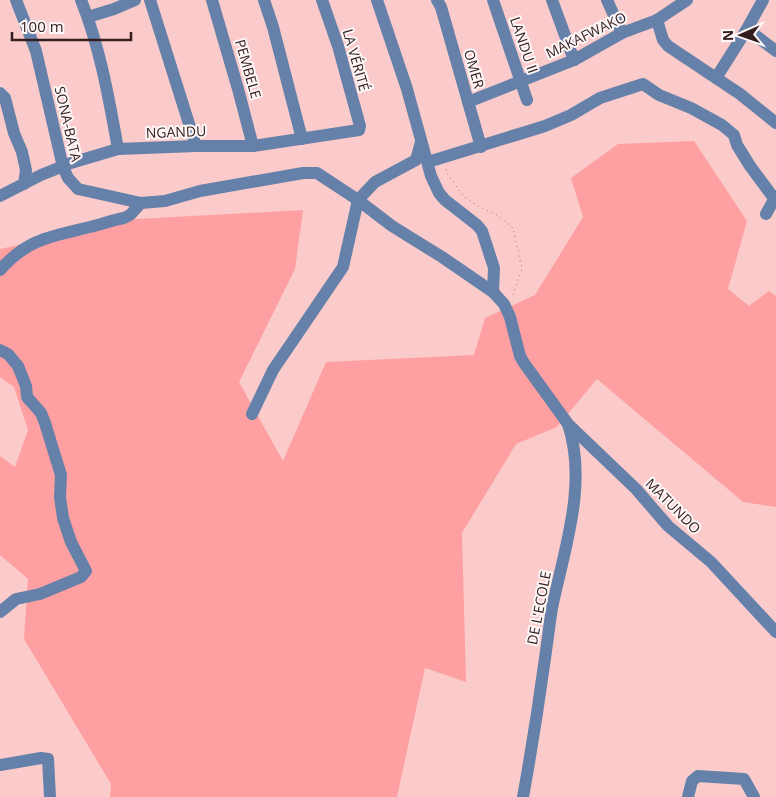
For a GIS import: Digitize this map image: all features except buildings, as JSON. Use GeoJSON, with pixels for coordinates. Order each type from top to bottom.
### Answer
{"type":"FeatureCollection","features":[{"type":"Feature","properties":{"kind":"street","name":"SONA-BATA"},"geometry":{"type":"LineString","coordinates":[[16,0],[36,51],[62,167],[68,178],[78,189],[141,203],[165,201],[200,191],[311,172],[318,173],[358,200]]}},
{"type":"Feature","properties":{"kind":"street"},"geometry":{"type":"LineString","coordinates":[[81,0],[88,17],[107,86],[118,149]]}},
{"type":"Feature","properties":{"kind":"street"},"geometry":{"type":"LineString","coordinates":[[88,17],[114,9],[134,0]]}},
{"type":"Feature","properties":{"kind":"street"},"geometry":{"type":"LineString","coordinates":[[150,0],[196,146]]}},
{"type":"Feature","properties":{"kind":"street","name":"PEMBELE"},"geometry":{"type":"LineString","coordinates":[[212,0],[253,146]]}},
{"type":"Feature","properties":{"kind":"street"},"geometry":{"type":"LineString","coordinates":[[264,0],[302,139]]}},
{"type":"Feature","properties":{"kind":"street","name":"LA VÉRITÉ"},"geometry":{"type":"LineString","coordinates":[[322,0],[338,46],[360,128]]}},
{"type":"Feature","properties":{"kind":"street"},"geometry":{"type":"LineString","coordinates":[[377,0],[407,89],[431,176],[439,193],[476,225],[485,237],[494,268],[493,292]]}},
{"type":"Feature","properties":{"kind":"street","name":"OMER"},"geometry":{"type":"LineString","coordinates":[[437,0],[441,7],[481,147]]}},
{"type":"Feature","properties":{"kind":"street","name":"LANDU II"},"geometry":{"type":"LineString","coordinates":[[493,0],[520,82],[528,100]]}},
{"type":"Feature","properties":{"kind":"street"},"geometry":{"type":"LineString","coordinates":[[552,0],[574,60]]}},
{"type":"Feature","properties":{"kind":"street"},"geometry":{"type":"LineString","coordinates":[[607,0],[622,33]]}},
{"type":"Feature","properties":{"kind":"street","name":"MAKAFWAKO"},"geometry":{"type":"LineString","coordinates":[[468,102],[574,60],[622,33],[657,20],[669,5],[686,0]]}},
{"type":"Feature","properties":{"kind":"street"},"geometry":{"type":"LineString","coordinates":[[716,78],[763,0]]}},
{"type":"Feature","properties":{"kind":"street"},"geometry":{"type":"LineString","coordinates":[[657,20],[663,40],[668,46],[740,94],[776,123]]}},
{"type":"Feature","properties":{"kind":"street"},"geometry":{"type":"LineString","coordinates":[[747,28],[776,51]]}},
{"type":"Feature","properties":{"kind":"street"},"geometry":{"type":"LineString","coordinates":[[428,162],[545,126],[571,115],[600,98],[643,84],[659,95],[691,108],[722,125],[734,135],[737,145],[775,198],[766,214]]}},
{"type":"Feature","properties":{"kind":"street"},"geometry":{"type":"LineString","coordinates":[[0,94],[5,98],[14,133],[22,152],[26,170],[24,184]]}},
{"type":"Feature","properties":{"kind":"street","name":"NGANDU"},"geometry":{"type":"LineString","coordinates":[[0,196],[41,175],[118,149],[253,146],[357,131],[360,128]]}},
{"type":"Feature","properties":{"kind":"street"},"geometry":{"type":"LineString","coordinates":[[252,414],[273,370],[343,267],[358,200],[375,182],[416,160],[421,142]]}},
{"type":"Feature","properties":{"kind":"street"},"geometry":{"type":"LineString","coordinates":[[26,170],[41,175]]}},
{"type":"Feature","properties":{"kind":"street","name":"MATUNDO"},"geometry":{"type":"LineString","coordinates":[[358,200],[392,226],[493,292],[504,304],[510,317],[520,356],[549,400],[568,424],[636,489],[668,526],[710,562],[776,632]]}},
{"type":"Feature","properties":{"kind":"street"},"geometry":{"type":"LineString","coordinates":[[0,270],[16,253],[31,244],[48,236],[124,218],[130,215],[141,203]]}},
{"type":"Feature","properties":{"kind":"street"},"geometry":{"type":"LineString","coordinates":[[0,350],[8,354],[18,366],[26,386],[27,397],[41,413],[45,423],[61,475],[60,497],[63,518],[71,542],[86,571],[81,577],[40,594],[16,599],[0,612]]}},
{"type":"Feature","properties":{"kind":"street","name":"DE L'ECOLE"},"geometry":{"type":"LineString","coordinates":[[523,797],[552,609],[562,571],[574,501],[574,458],[572,435],[568,424]]}},
{"type":"Feature","properties":{"kind":"street"},"geometry":{"type":"LineString","coordinates":[[0,765],[41,758],[48,759],[50,797]]}},
{"type":"Feature","properties":{"kind":"street"},"geometry":{"type":"LineString","coordinates":[[688,797],[692,782],[698,776],[744,779],[754,797]]}},
{"type":"Feature","properties":{"kind":"shaded area"},"geometry":{"type":"Polygon","coordinates":[[[694,141],[747,221],[728,289],[749,306],[769,291],[776,296],[776,507],[743,502],[597,379],[557,427],[516,444],[462,533],[466,682],[425,668],[397,797],[110,797],[111,784],[24,639],[28,579],[0,555],[0,456],[15,467],[28,430],[14,387],[0,377],[0,249],[137,219],[303,210],[295,269],[239,382],[283,461],[326,362],[474,355],[485,318],[535,295],[583,217],[571,178],[618,144],[694,141]]]}}]}
